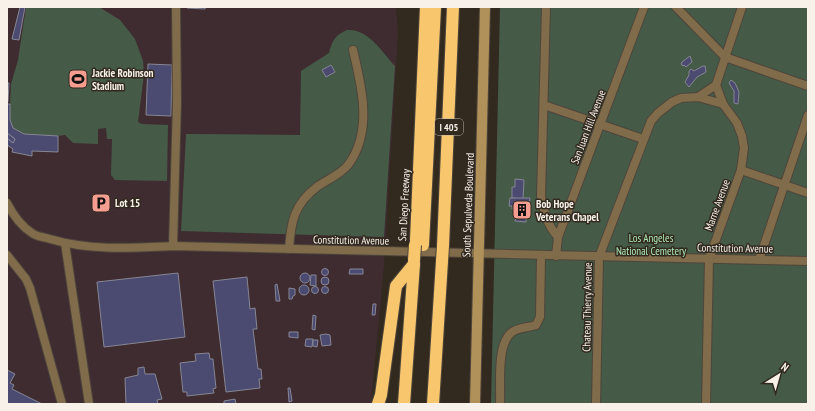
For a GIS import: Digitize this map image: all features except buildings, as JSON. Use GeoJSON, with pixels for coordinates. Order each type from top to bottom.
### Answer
{"type":"FeatureCollection","features":[{"type":"Feature","properties":{"kind":"highway","name":"San Diego Freeway"},"geometry":{"type":"LineString","coordinates":[[404,404],[419,245],[426,7]]}},
{"type":"Feature","properties":{"kind":"highway"},"geometry":{"type":"LineString","coordinates":[[419,245],[435,7]]}},
{"type":"Feature","properties":{"kind":"highway","name":"I 405"},"geometry":{"type":"LineString","coordinates":[[433,404],[443,246],[452,7]]}},
{"type":"Feature","properties":{"kind":"highway"},"geometry":{"type":"LineString","coordinates":[[380,401],[396,286],[417,261]]}},
{"type":"Feature","properties":{"kind":"highway"},"geometry":{"type":"LineString","coordinates":[[412,404],[417,261]]}},
{"type":"Feature","properties":{"kind":"highway"},"geometry":{"type":"LineString","coordinates":[[436,358],[441,404]]}},
{"type":"Feature","properties":{"kind":"main road","name":"South Sepulveda Boulevard"},"geometry":{"type":"LineString","coordinates":[[475,404],[485,7]]}},
{"type":"Feature","properties":{"kind":"street"},"geometry":{"type":"LineString","coordinates":[[172,246],[177,102],[176,7]]}},
{"type":"Feature","properties":{"kind":"street"},"geometry":{"type":"LineString","coordinates":[[546,7],[541,196],[547,220],[552,230],[558,237]]}},
{"type":"Feature","properties":{"kind":"street","name":"San Juan Hill Avenue"},"geometry":{"type":"LineString","coordinates":[[556,256],[558,237],[644,7]]}},
{"type":"Feature","properties":{"kind":"street"},"geometry":{"type":"LineString","coordinates":[[676,7],[725,58],[808,86]]}},
{"type":"Feature","properties":{"kind":"street"},"geometry":{"type":"LineString","coordinates":[[698,97],[716,84],[742,7]]}},
{"type":"Feature","properties":{"kind":"street"},"geometry":{"type":"LineString","coordinates":[[289,249],[290,232],[296,211],[308,195],[348,165],[358,146],[364,117],[359,76],[353,50]]}},
{"type":"Feature","properties":{"kind":"street","name":"Marne Avenue"},"geometry":{"type":"LineString","coordinates":[[706,404],[709,259],[744,160],[742,136],[737,123],[723,104],[716,84]]}},
{"type":"Feature","properties":{"kind":"street"},"geometry":{"type":"LineString","coordinates":[[698,97],[710,102],[723,104]]}},
{"type":"Feature","properties":{"kind":"street","name":"Chateau Thierry Avenue"},"geometry":{"type":"LineString","coordinates":[[596,404],[599,257],[651,121],[665,107],[682,98],[698,97]]}},
{"type":"Feature","properties":{"kind":"street"},"geometry":{"type":"LineString","coordinates":[[544,105],[643,139]]}},
{"type":"Feature","properties":{"kind":"street"},"geometry":{"type":"LineString","coordinates":[[759,260],[808,115]]}},
{"type":"Feature","properties":{"kind":"street"},"geometry":{"type":"LineString","coordinates":[[741,170],[808,193]]}},
{"type":"Feature","properties":{"kind":"street","name":"Constitution Avenue"},"geometry":{"type":"LineString","coordinates":[[7,203],[14,215],[34,234],[64,243],[107,248],[172,246],[541,256],[808,261]]}},
{"type":"Feature","properties":{"kind":"street"},"geometry":{"type":"LineString","coordinates":[[64,243],[88,404]]}},
{"type":"Feature","properties":{"kind":"street"},"geometry":{"type":"LineString","coordinates":[[7,255],[26,279],[30,288],[62,404]]}},
{"type":"Feature","properties":{"kind":"street"},"geometry":{"type":"LineString","coordinates":[[500,404],[503,344],[512,332],[520,328],[536,325],[540,317],[541,256]]}},
{"type":"Feature","properties":{"kind":"shaded area"},"geometry":{"type":"Polygon","coordinates":[[[7,7],[396,7],[398,33],[384,266],[371,404],[7,404],[7,7]]]}},
{"type":"Feature","properties":{"kind":"green space","name":"Jackie Robinson Stadium"},"geometry":{"type":"Polygon","coordinates":[[[26,7],[99,7],[120,20],[135,39],[143,61],[144,74],[138,122],[142,124],[168,125],[167,181],[115,180],[111,175],[112,139],[107,139],[106,128],[98,129],[98,144],[73,143],[65,135],[58,136],[58,152],[32,151],[7,145],[7,104],[10,104],[11,84],[18,60],[26,7]]]}},
{"type":"Feature","properties":{"kind":"green space","name":"Los Angeles National Cemetery"},"geometry":{"type":"Polygon","coordinates":[[[500,7],[808,7],[808,404],[491,404],[500,7]]]}},
{"type":"Feature","properties":{"kind":"green space"},"geometry":{"type":"Polygon","coordinates":[[[347,30],[355,30],[368,37],[380,48],[395,66],[384,237],[181,231],[186,134],[300,135],[301,71],[329,53],[331,45],[335,39],[347,30]]]}},
{"type":"Feature","properties":{"kind":"place","name":"Jackie Robinson Stadium"},"geometry":{"type":"Point","coordinates":[78,79]}},
{"type":"Feature","properties":{"kind":"place","name":"Lot 15"},"geometry":{"type":"Point","coordinates":[101,203]}},
{"type":"Feature","properties":{"kind":"place","name":"Bob Hope Veterans Chapel"},"geometry":{"type":"Point","coordinates":[522,210]}}]}
